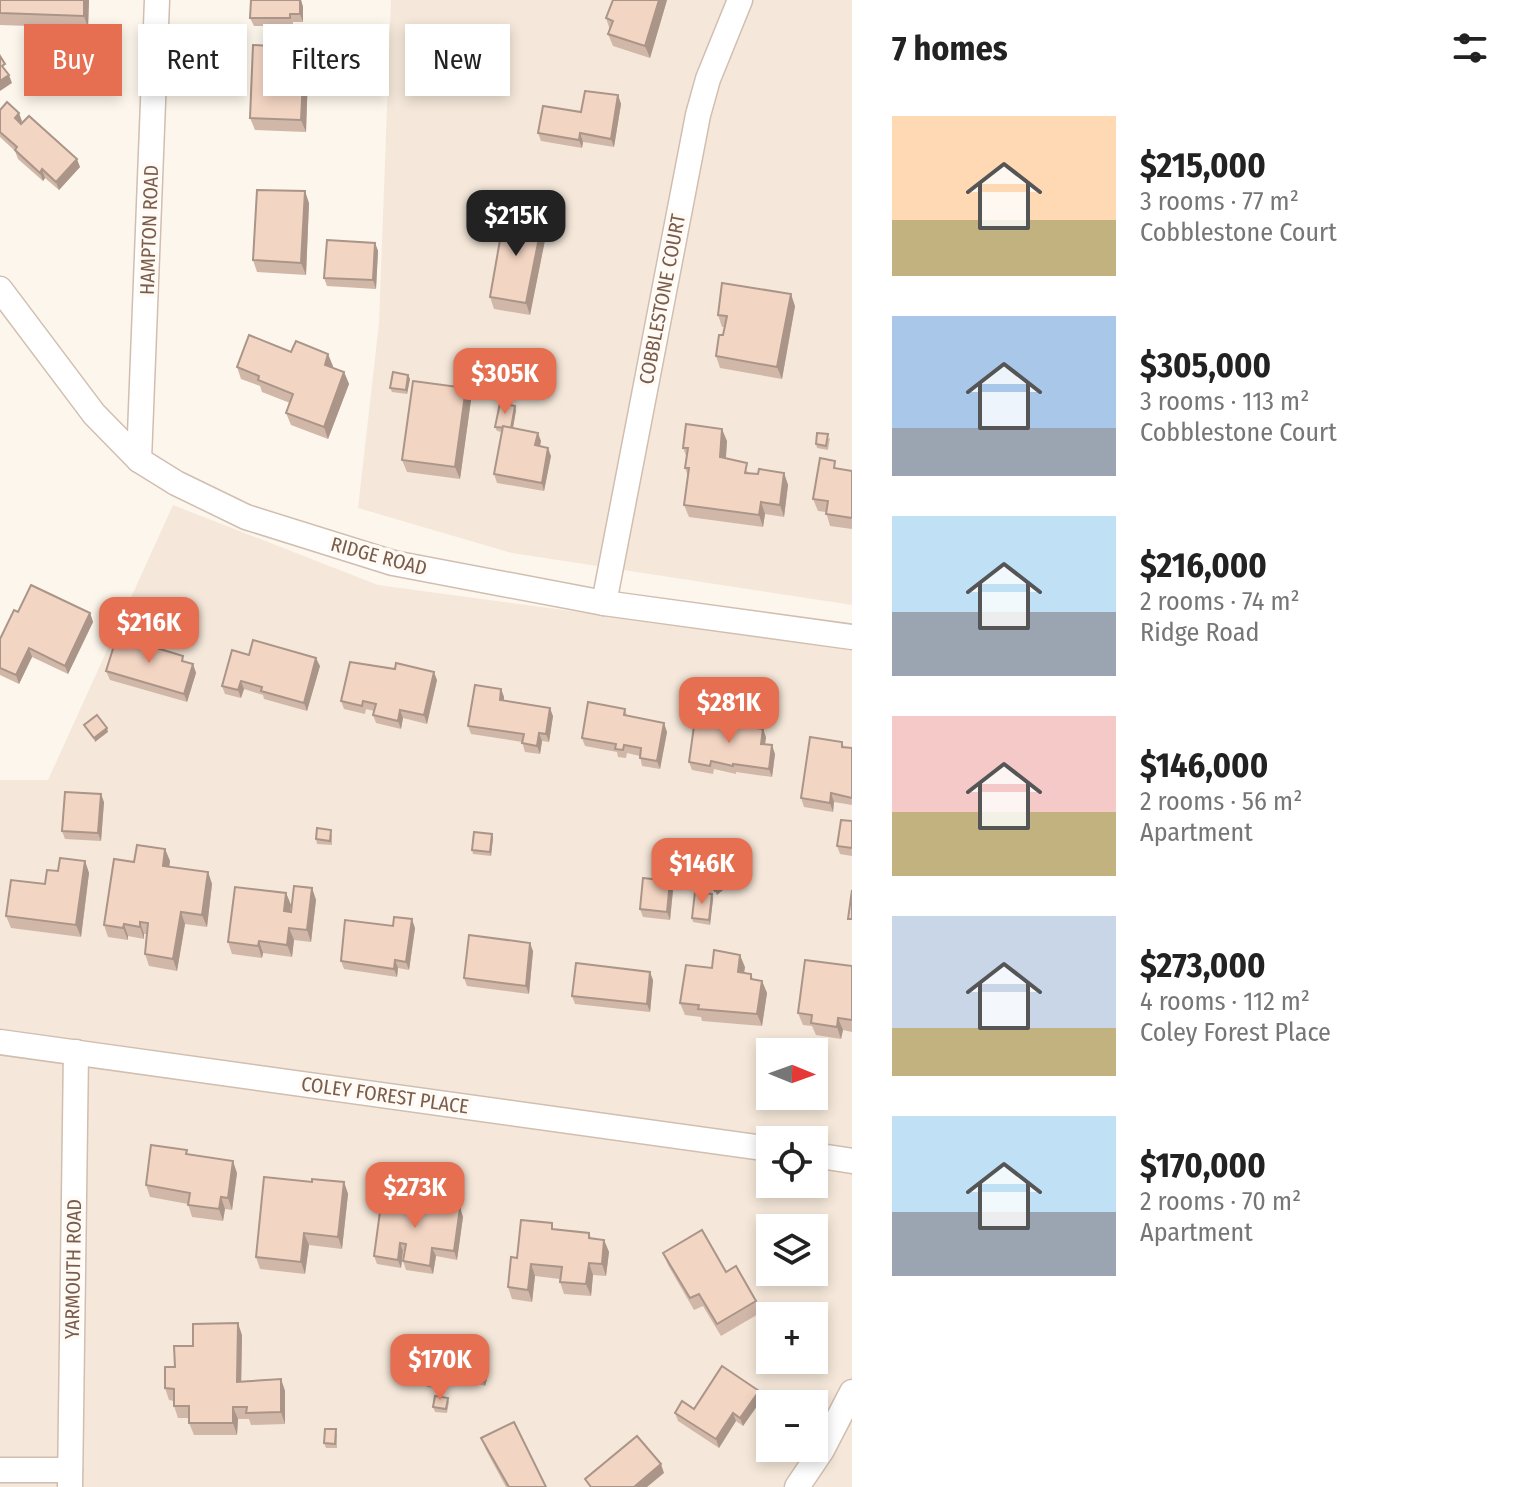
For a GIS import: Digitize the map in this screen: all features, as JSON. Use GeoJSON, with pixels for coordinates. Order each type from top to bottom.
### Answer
{"type":"FeatureCollection","features":[{"type":"Feature","properties":{"kind":"street","name":"HAMPTON ROAD"},"geometry":{"type":"LineString","coordinates":[[139,460],[157,0]]}},
{"type":"Feature","properties":{"kind":"street","name":"COBBLESTONE COURT"},"geometry":{"type":"LineString","coordinates":[[604,603],[698,115],[708,79],[740,0]]}},
{"type":"Feature","properties":{"kind":"street","name":"RIDGE ROAD"},"geometry":{"type":"LineString","coordinates":[[0,289],[94,414],[139,460],[176,483],[246,517],[393,563],[604,603],[852,637]]}},
{"type":"Feature","properties":{"kind":"street","name":"COLEY FOREST PLACE"},"geometry":{"type":"LineString","coordinates":[[0,1042],[756,1147]]}},
{"type":"Feature","properties":{"kind":"street","name":"YARMOUTH ROAD"},"geometry":{"type":"LineString","coordinates":[[70,1479],[76,1052]]}},
{"type":"Feature","properties":{"kind":"street"},"geometry":{"type":"LineString","coordinates":[[828,1157],[852,1161]]}},
{"type":"Feature","properties":{"kind":"street"},"geometry":{"type":"LineString","coordinates":[[797,1487],[822,1450],[852,1392]]}},
{"type":"Feature","properties":{"kind":"street"},"geometry":{"type":"LineString","coordinates":[[0,1470],[70,1479]]}},
{"type":"Feature","properties":{"kind":"shaded area"},"geometry":{"type":"Polygon","coordinates":[[[391,0],[852,0],[852,605],[512,553],[358,508],[379,323],[391,0]]]}},
{"type":"Feature","properties":{"kind":"shaded area"},"geometry":{"type":"Polygon","coordinates":[[[173,505],[378,585],[852,649],[852,1487],[0,1487],[0,780],[48,780],[173,505]]]}},
{"type":"Feature","properties":{"kind":"building"},"geometry":{"type":"Polygon","coordinates":[[[0,0],[84,0],[84,16],[0,13],[0,0]]]}},
{"type":"Feature","properties":{"kind":"building"},"geometry":{"type":"Polygon","coordinates":[[[251,0],[300,0],[300,14],[290,14],[290,18],[250,18],[251,0]]]}},
{"type":"Feature","properties":{"kind":"building"},"geometry":{"type":"Polygon","coordinates":[[[613,0],[659,0],[645,46],[608,34],[613,21],[606,18],[613,0]]]}},
{"type":"Feature","properties":{"kind":"building"},"geometry":{"type":"Polygon","coordinates":[[[253,45],[263,46],[263,96],[302,96],[301,120],[250,118],[253,45]]]}},
{"type":"Feature","properties":{"kind":"building"},"geometry":{"type":"Polygon","coordinates":[[[0,56],[5,64],[2,66],[9,75],[0,81],[0,56]]]}},
{"type":"Feature","properties":{"kind":"building"},"geometry":{"type":"Polygon","coordinates":[[[585,91],[618,95],[611,139],[580,133],[579,140],[538,133],[543,106],[581,112],[585,91]]]}},
{"type":"Feature","properties":{"kind":"building"},"geometry":{"type":"Polygon","coordinates":[[[7,102],[19,113],[15,118],[21,124],[29,116],[77,159],[56,182],[42,169],[40,173],[0,132],[0,110],[7,102]]]}},
{"type":"Feature","properties":{"kind":"building"},"geometry":{"type":"Polygon","coordinates":[[[257,190],[305,191],[301,263],[253,260],[257,190]]]}},
{"type":"Feature","properties":{"kind":"building"},"geometry":{"type":"Polygon","coordinates":[[[508,212],[543,218],[526,303],[490,297],[508,212]]]}},
{"type":"Feature","properties":{"kind":"building"},"geometry":{"type":"Polygon","coordinates":[[[327,240],[375,243],[373,280],[324,278],[327,240]]]}},
{"type":"Feature","properties":{"kind":"building"},"geometry":{"type":"Polygon","coordinates":[[[722,283],[791,294],[777,367],[716,356],[719,335],[723,335],[727,316],[718,315],[722,283]]]}},
{"type":"Feature","properties":{"kind":"building"},"geometry":{"type":"Polygon","coordinates":[[[249,335],[291,352],[296,341],[328,354],[325,365],[344,372],[324,427],[286,413],[293,394],[258,380],[259,376],[237,367],[249,335]]]}},
{"type":"Feature","properties":{"kind":"building"},"geometry":{"type":"Polygon","coordinates":[[[393,372],[408,375],[406,390],[390,388],[393,372]]]}},
{"type":"Feature","properties":{"kind":"building"},"geometry":{"type":"Polygon","coordinates":[[[413,381],[466,388],[455,467],[402,460],[413,381]]]}},
{"type":"Feature","properties":{"kind":"building"},"geometry":{"type":"Polygon","coordinates":[[[500,403],[515,406],[511,428],[495,427],[500,403]]]}},
{"type":"Feature","properties":{"kind":"building"},"geometry":{"type":"Polygon","coordinates":[[[686,424],[722,429],[720,457],[747,463],[745,473],[758,474],[759,469],[784,473],[780,505],[761,502],[759,515],[684,505],[689,468],[685,468],[688,448],[683,448],[686,424]]]}},
{"type":"Feature","properties":{"kind":"building"},"geometry":{"type":"Polygon","coordinates":[[[503,426],[538,433],[535,445],[548,448],[542,483],[494,474],[503,426]]]}},
{"type":"Feature","properties":{"kind":"building"},"geometry":{"type":"Polygon","coordinates":[[[817,433],[828,434],[826,446],[816,444],[817,433]]]}},
{"type":"Feature","properties":{"kind":"building"},"geometry":{"type":"Polygon","coordinates":[[[820,458],[835,461],[834,468],[852,471],[852,518],[826,514],[828,501],[813,499],[820,458]]]}},
{"type":"Feature","properties":{"kind":"building"},"geometry":{"type":"Polygon","coordinates":[[[31,585],[90,613],[65,666],[29,648],[16,675],[0,668],[0,639],[31,585]]]}},
{"type":"Feature","properties":{"kind":"building"},"geometry":{"type":"Polygon","coordinates":[[[117,636],[183,656],[182,661],[193,664],[184,694],[106,671],[117,636]]]}},
{"type":"Feature","properties":{"kind":"building"},"geometry":{"type":"Polygon","coordinates":[[[253,640],[316,658],[304,703],[261,691],[262,687],[241,681],[238,690],[222,686],[232,650],[249,655],[253,640]]]}},
{"type":"Feature","properties":{"kind":"building"},"geometry":{"type":"Polygon","coordinates":[[[350,662],[395,669],[396,663],[434,672],[424,715],[400,710],[398,721],[373,715],[376,704],[363,701],[362,706],[341,701],[350,662]]]}},
{"type":"Feature","properties":{"kind":"building"},"geometry":{"type":"Polygon","coordinates":[[[475,685],[501,689],[500,700],[550,708],[546,734],[539,733],[537,746],[522,743],[524,734],[468,726],[475,685]]]}},
{"type":"Feature","properties":{"kind":"building"},"geometry":{"type":"Polygon","coordinates":[[[588,702],[625,709],[624,715],[664,723],[657,761],[640,758],[641,748],[624,745],[623,750],[615,749],[616,744],[582,738],[588,702]]]}},
{"type":"Feature","properties":{"kind":"building"},"geometry":{"type":"Polygon","coordinates":[[[97,715],[107,728],[94,738],[84,725],[97,715]]]}},
{"type":"Feature","properties":{"kind":"building"},"geometry":{"type":"Polygon","coordinates":[[[695,719],[763,729],[761,744],[772,745],[769,769],[711,761],[710,766],[689,762],[695,719]]]}},
{"type":"Feature","properties":{"kind":"building"},"geometry":{"type":"Polygon","coordinates":[[[810,737],[842,742],[842,747],[852,748],[852,798],[831,793],[830,803],[801,798],[810,737]]]}},
{"type":"Feature","properties":{"kind":"building"},"geometry":{"type":"Polygon","coordinates":[[[65,792],[101,794],[98,833],[62,831],[65,792]]]}},
{"type":"Feature","properties":{"kind":"building"},"geometry":{"type":"Polygon","coordinates":[[[841,820],[852,821],[852,848],[837,846],[841,820]]]}},
{"type":"Feature","properties":{"kind":"building"},"geometry":{"type":"Polygon","coordinates":[[[317,828],[331,830],[330,841],[316,839],[317,828]]]}},
{"type":"Feature","properties":{"kind":"building"},"geometry":{"type":"Polygon","coordinates":[[[474,832],[492,834],[490,852],[472,850],[474,832]]]}},
{"type":"Feature","properties":{"kind":"building"},"geometry":{"type":"Polygon","coordinates":[[[137,845],[165,849],[163,866],[208,872],[202,915],[181,912],[173,959],[145,954],[148,923],[140,922],[140,927],[124,924],[123,928],[104,925],[114,859],[134,862],[137,845]]]}},
{"type":"Feature","properties":{"kind":"building"},"geometry":{"type":"Polygon","coordinates":[[[60,858],[85,861],[76,925],[6,916],[11,880],[45,884],[47,870],[58,871],[60,858]]]}},
{"type":"Feature","properties":{"kind":"building"},"geometry":{"type":"Polygon","coordinates":[[[718,874],[726,882],[715,891],[708,882],[718,874]]]}},
{"type":"Feature","properties":{"kind":"building"},"geometry":{"type":"Polygon","coordinates":[[[643,878],[670,881],[667,912],[640,909],[643,878]]]}},
{"type":"Feature","properties":{"kind":"building"},"geometry":{"type":"Polygon","coordinates":[[[294,886],[312,888],[307,930],[289,928],[287,945],[259,941],[258,946],[228,942],[235,887],[286,893],[284,911],[291,912],[294,886]]]}},
{"type":"Feature","properties":{"kind":"building"},"geometry":{"type":"Polygon","coordinates":[[[852,890],[852,919],[848,919],[852,890]]]}},
{"type":"Feature","properties":{"kind":"building"},"geometry":{"type":"Polygon","coordinates":[[[695,892],[712,894],[709,920],[692,918],[695,892]]]}},
{"type":"Feature","properties":{"kind":"building"},"geometry":{"type":"Polygon","coordinates":[[[394,917],[412,919],[406,962],[395,960],[394,969],[341,961],[345,920],[393,926],[394,917]]]}},
{"type":"Feature","properties":{"kind":"building"},"geometry":{"type":"Polygon","coordinates":[[[469,935],[530,943],[526,986],[464,978],[469,935]]]}},
{"type":"Feature","properties":{"kind":"building"},"geometry":{"type":"Polygon","coordinates":[[[714,950],[740,955],[738,972],[751,974],[751,979],[762,981],[757,1014],[698,1009],[699,1005],[680,1003],[686,965],[712,968],[714,950]]]}},
{"type":"Feature","properties":{"kind":"building"},"geometry":{"type":"Polygon","coordinates":[[[805,960],[852,966],[852,1020],[838,1018],[837,1027],[811,1023],[812,1015],[798,1013],[805,960]]]}},
{"type":"Feature","properties":{"kind":"building"},"geometry":{"type":"Polygon","coordinates":[[[576,963],[650,972],[647,1004],[572,996],[576,963]]]}},
{"type":"Feature","properties":{"kind":"building"},"geometry":{"type":"Polygon","coordinates":[[[151,1145],[233,1161],[228,1198],[221,1197],[219,1209],[188,1205],[190,1193],[146,1185],[151,1145]]]}},
{"type":"Feature","properties":{"kind":"building"},"geometry":{"type":"Polygon","coordinates":[[[264,1177],[344,1182],[338,1237],[304,1233],[301,1262],[256,1257],[264,1177]]]}},
{"type":"Feature","properties":{"kind":"building"},"geometry":{"type":"Polygon","coordinates":[[[382,1197],[460,1208],[454,1251],[432,1248],[430,1266],[403,1261],[406,1244],[400,1243],[398,1260],[374,1256],[382,1197]]]}},
{"type":"Feature","properties":{"kind":"building"},"geometry":{"type":"Polygon","coordinates":[[[521,1220],[552,1223],[552,1229],[589,1233],[589,1238],[604,1240],[602,1264],[589,1263],[586,1284],[560,1282],[562,1267],[531,1264],[528,1290],[508,1287],[511,1257],[517,1258],[521,1220]]]}},
{"type":"Feature","properties":{"kind":"building"},"geometry":{"type":"Polygon","coordinates":[[[702,1230],[726,1272],[736,1266],[756,1301],[717,1324],[699,1294],[690,1298],[663,1253],[702,1230]]]}},
{"type":"Feature","properties":{"kind":"building"},"geometry":{"type":"Polygon","coordinates":[[[238,1323],[237,1382],[281,1379],[281,1412],[246,1413],[247,1407],[233,1407],[233,1423],[189,1423],[189,1406],[174,1406],[174,1389],[165,1388],[165,1367],[175,1367],[174,1346],[193,1346],[193,1324],[238,1323]]]}},
{"type":"Feature","properties":{"kind":"building"},"geometry":{"type":"Polygon","coordinates":[[[722,1366],[758,1390],[740,1418],[733,1413],[716,1439],[675,1413],[682,1401],[694,1409],[722,1366]]]}},
{"type":"Feature","properties":{"kind":"building"},"geometry":{"type":"Polygon","coordinates":[[[427,1367],[437,1368],[435,1384],[425,1383],[427,1367]]]}},
{"type":"Feature","properties":{"kind":"building"},"geometry":{"type":"Polygon","coordinates":[[[473,1367],[486,1371],[484,1382],[470,1378],[473,1367]]]}},
{"type":"Feature","properties":{"kind":"building"},"geometry":{"type":"Polygon","coordinates":[[[435,1396],[448,1398],[446,1409],[433,1407],[435,1396]]]}},
{"type":"Feature","properties":{"kind":"building"},"geometry":{"type":"Polygon","coordinates":[[[514,1422],[546,1487],[509,1487],[481,1438],[514,1422]]]}},
{"type":"Feature","properties":{"kind":"building"},"geometry":{"type":"Polygon","coordinates":[[[325,1429],[336,1429],[335,1444],[324,1443],[325,1429]]]}},
{"type":"Feature","properties":{"kind":"building"},"geometry":{"type":"Polygon","coordinates":[[[637,1436],[661,1464],[634,1487],[591,1487],[585,1479],[637,1436]]]}}]}
